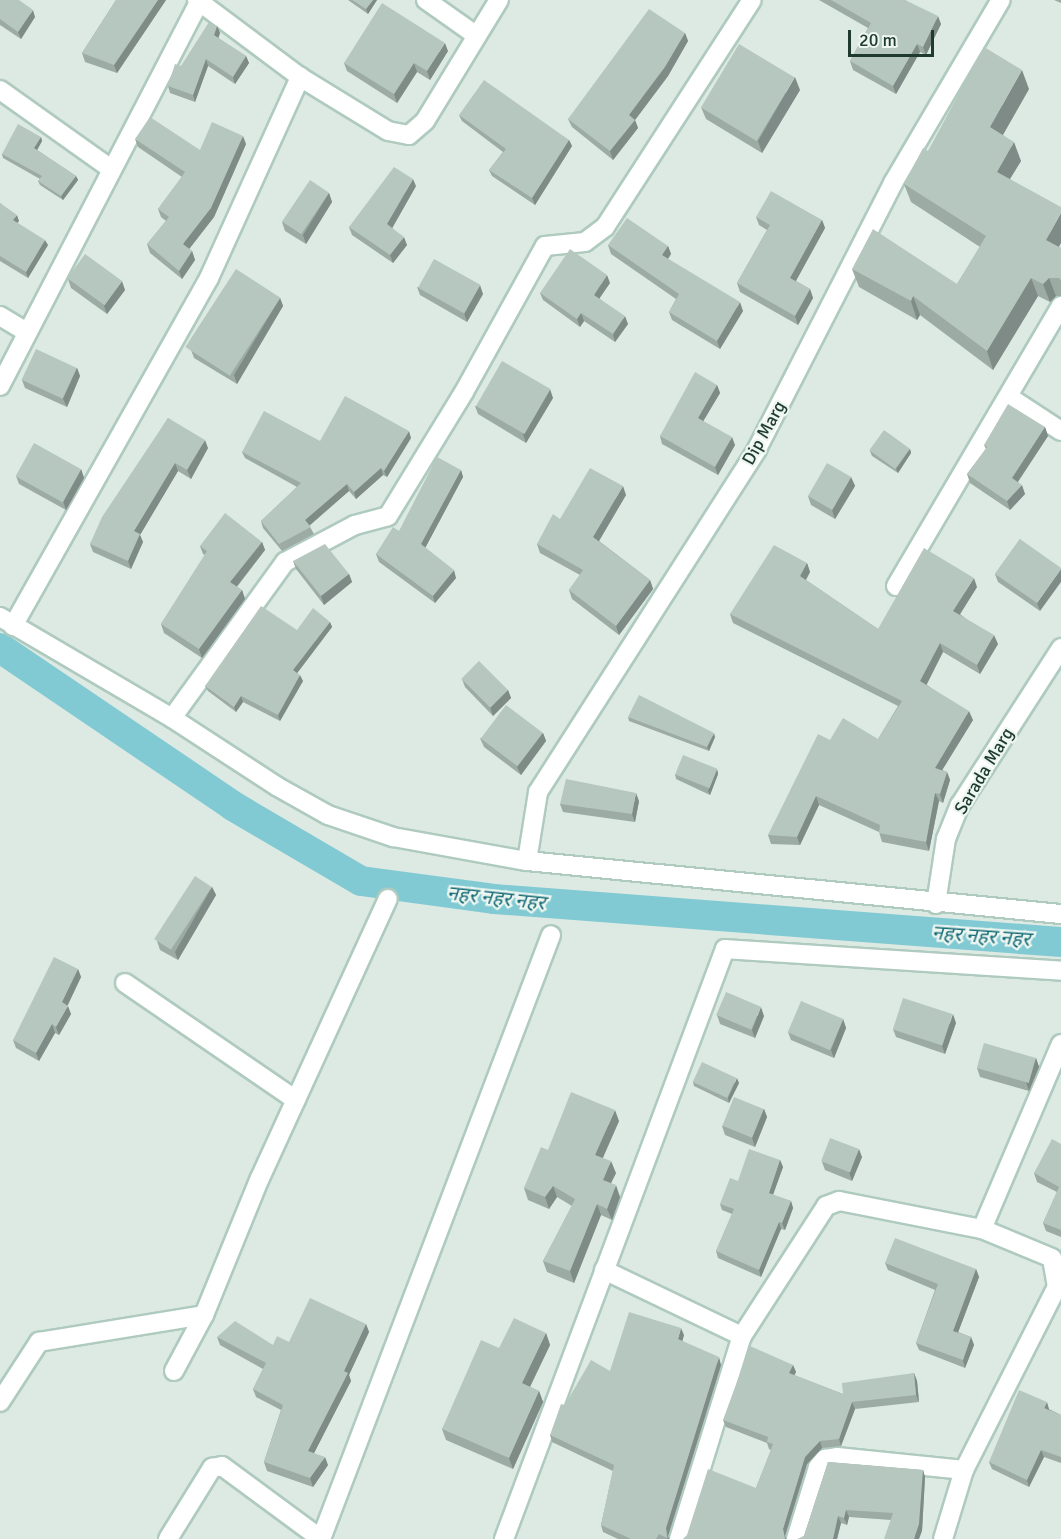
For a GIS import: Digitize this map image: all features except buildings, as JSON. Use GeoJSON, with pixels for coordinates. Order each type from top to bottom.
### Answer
{"type":"FeatureCollection","features":[{"type":"Feature","properties":{"kind":"street"},"geometry":{"type":"LineString","coordinates":[[0,386],[199,0],[300,77],[388,131],[409,135],[425,121],[499,0]]}},
{"type":"Feature","properties":{"kind":"street"},"geometry":{"type":"LineString","coordinates":[[426,0],[477,36]]}},
{"type":"Feature","properties":{"kind":"street"},"geometry":{"type":"LineString","coordinates":[[172,718],[285,562],[355,525],[388,516],[464,392],[544,246],[585,242],[604,227],[752,0]]}},
{"type":"Feature","properties":{"kind":"street","name":"Dip Marg"},"geometry":{"type":"LineString","coordinates":[[527,861],[538,792],[757,449],[893,183],[1001,0]]}},
{"type":"Feature","properties":{"kind":"street"},"geometry":{"type":"LineString","coordinates":[[300,77],[209,278],[6,622],[172,718],[328,815],[393,837],[527,861],[936,904],[1061,914]]}},
{"type":"Feature","properties":{"kind":"street"},"geometry":{"type":"LineString","coordinates":[[0,90],[111,169]]}},
{"type":"Feature","properties":{"kind":"street"},"geometry":{"type":"LineString","coordinates":[[896,586],[1061,306]]}},
{"type":"Feature","properties":{"kind":"street"},"geometry":{"type":"LineString","coordinates":[[0,315],[27,332]]}},
{"type":"Feature","properties":{"kind":"street"},"geometry":{"type":"LineString","coordinates":[[1009,397],[1061,431]]}},
{"type":"Feature","properties":{"kind":"street","name":"Sarada Marg"},"geometry":{"type":"LineString","coordinates":[[936,904],[945,839],[960,805],[1061,648]]}},
{"type":"Feature","properties":{"kind":"street"},"geometry":{"type":"LineString","coordinates":[[174,1371],[204,1315],[296,1100],[388,899]]}},
{"type":"Feature","properties":{"kind":"street"},"geometry":{"type":"LineString","coordinates":[[168,1539],[212,1468],[222,1466],[321,1539],[551,935]]}},
{"type":"Feature","properties":{"kind":"street"},"geometry":{"type":"LineString","coordinates":[[504,1539],[725,949],[1061,970]]}},
{"type":"Feature","properties":{"kind":"street"},"geometry":{"type":"LineString","coordinates":[[125,983],[296,1100]]}},
{"type":"Feature","properties":{"kind":"street"},"geometry":{"type":"LineString","coordinates":[[982,1229],[1061,1044]]}},
{"type":"Feature","properties":{"kind":"street"},"geometry":{"type":"LineString","coordinates":[[680,1539],[741,1336],[826,1206],[839,1202],[982,1229],[1052,1258],[1057,1287],[964,1470],[943,1539]]}},
{"type":"Feature","properties":{"kind":"street"},"geometry":{"type":"LineString","coordinates":[[604,1270],[741,1336]]}},
{"type":"Feature","properties":{"kind":"street"},"geometry":{"type":"LineString","coordinates":[[0,1402],[39,1342],[204,1315]]}},
{"type":"Feature","properties":{"kind":"street"},"geometry":{"type":"LineString","coordinates":[[796,1539],[818,1467],[825,1459],[837,1456],[964,1470]]}},
{"type":"Feature","properties":{"kind":"waterway","name":"नहर नहर नहर"},"geometry":{"type":"LineString","coordinates":[[0,648],[233,806],[361,881],[494,899],[1061,942]]}}]}
